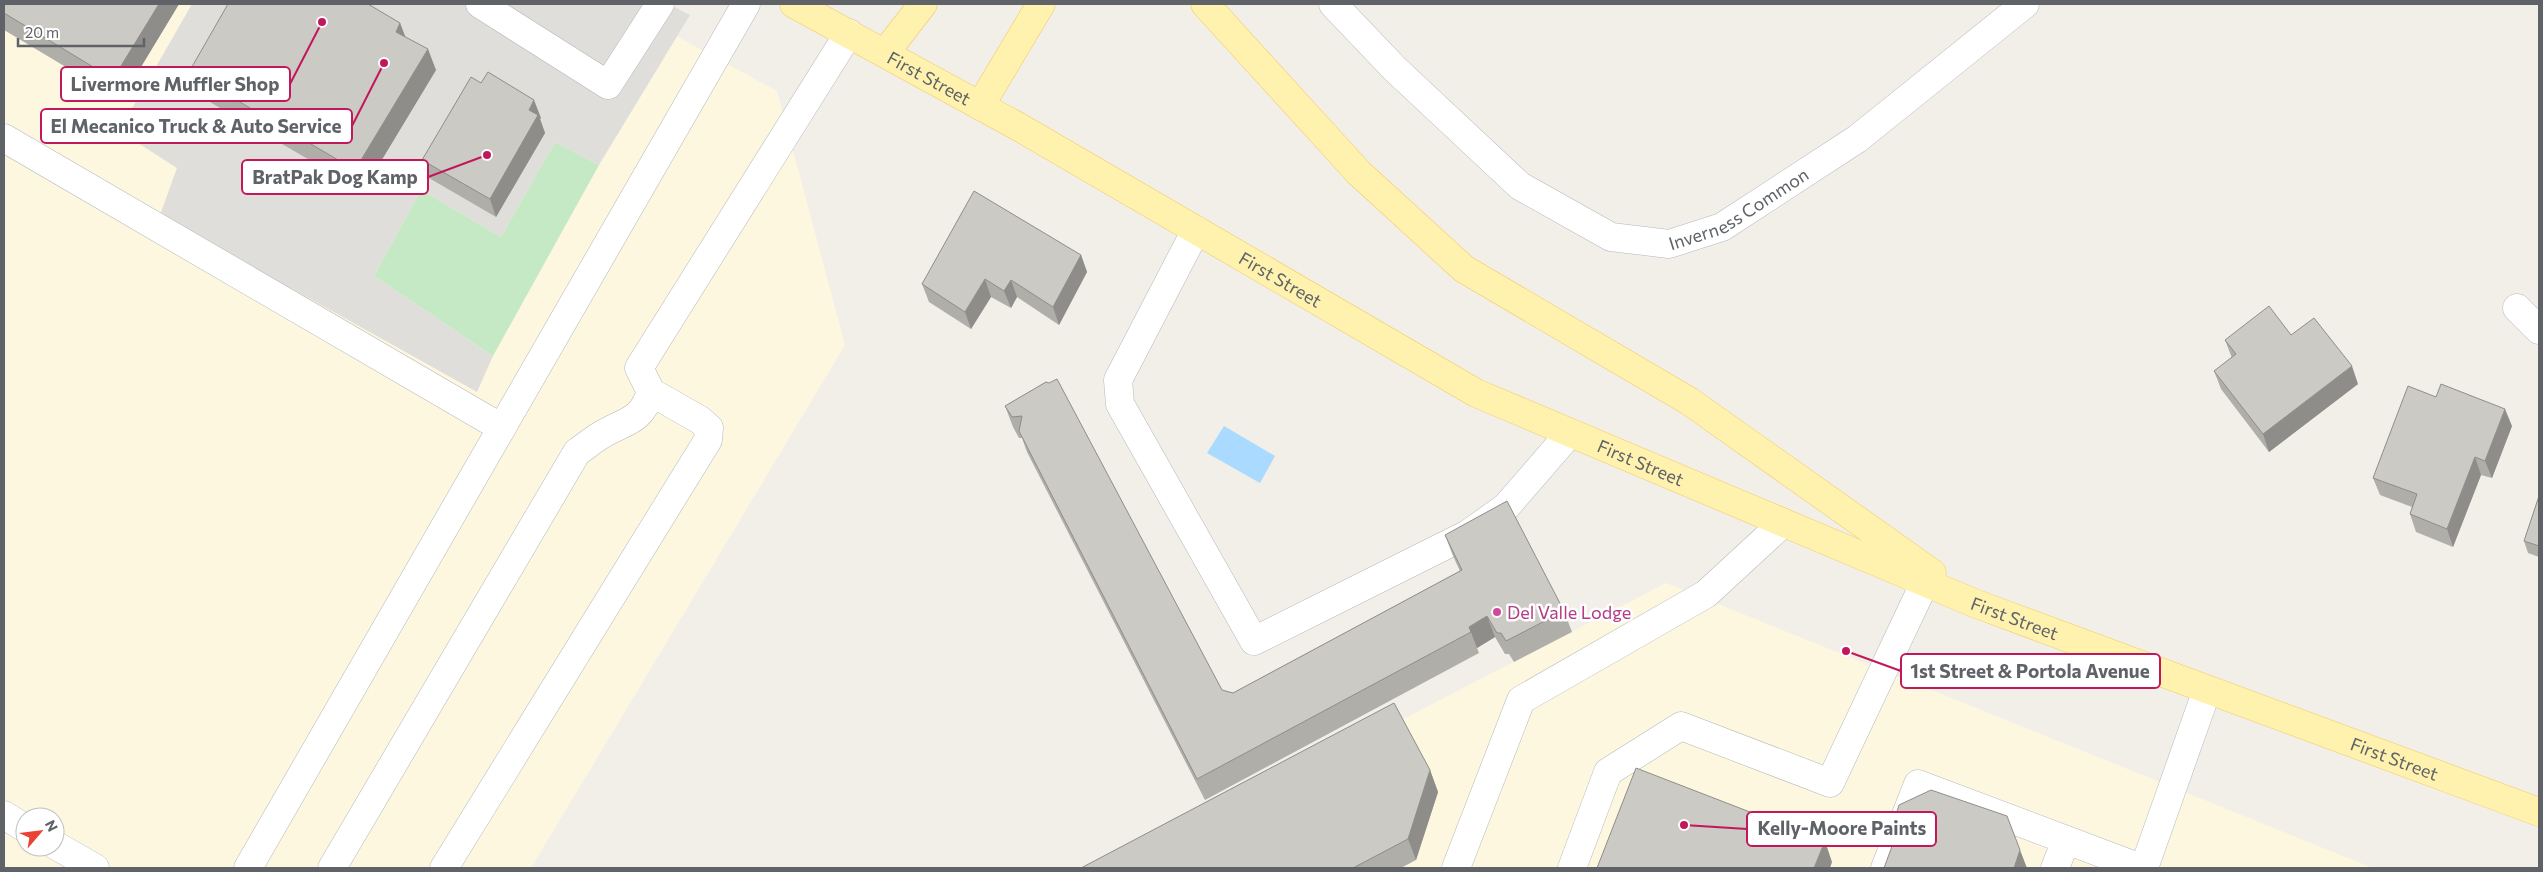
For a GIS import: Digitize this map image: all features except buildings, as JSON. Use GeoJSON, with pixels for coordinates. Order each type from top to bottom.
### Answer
{"type":"FeatureCollection","features":[{"type":"Feature","properties":{"kind":"main road","name":"First Street"},"geometry":{"type":"LineString","coordinates":[[794,4],[980,106],[1476,393],[1974,603],[2539,812]]}},
{"type":"Feature","properties":{"kind":"main road"},"geometry":{"type":"LineString","coordinates":[[885,53],[923,4]]}},
{"type":"Feature","properties":{"kind":"main road"},"geometry":{"type":"LineString","coordinates":[[980,106],[1041,4]]}},
{"type":"Feature","properties":{"kind":"main road"},"geometry":{"type":"LineString","coordinates":[[1205,4],[1359,173],[1464,268],[1689,401],[1974,603]]}},
{"type":"Feature","properties":{"kind":"street"},"geometry":{"type":"LineString","coordinates":[[480,4],[608,85],[660,4]]}},
{"type":"Feature","properties":{"kind":"street"},"geometry":{"type":"LineString","coordinates":[[248,868],[746,4]]}},
{"type":"Feature","properties":{"kind":"street","name":"Inverness Common"},"geometry":{"type":"LineString","coordinates":[[1333,4],[1395,69],[1520,186],[1611,237],[1669,244],[1722,227],[1857,140],[2024,4]]}},
{"type":"Feature","properties":{"kind":"street"},"geometry":{"type":"LineString","coordinates":[[444,868],[708,440],[709,428],[700,420],[651,392],[639,368],[850,33]]}},
{"type":"Feature","properties":{"kind":"street"},"geometry":{"type":"LineString","coordinates":[[4,138],[502,428]]}},
{"type":"Feature","properties":{"kind":"street"},"geometry":{"type":"LineString","coordinates":[[1196,230],[1118,380],[1120,404],[1254,641],[1468,534],[1506,507],[1570,433]]}},
{"type":"Feature","properties":{"kind":"street"},"geometry":{"type":"LineString","coordinates":[[2517,308],[2539,330]]}},
{"type":"Feature","properties":{"kind":"street"},"geometry":{"type":"LineString","coordinates":[[332,868],[577,452],[602,434],[636,419],[646,407],[651,392]]}},
{"type":"Feature","properties":{"kind":"street"},"geometry":{"type":"LineString","coordinates":[[1456,868],[1521,700],[1706,594],[1783,523]]}},
{"type":"Feature","properties":{"kind":"street"},"geometry":{"type":"LineString","coordinates":[[1572,868],[1608,772],[1681,726],[1830,783],[1925,582]]}},
{"type":"Feature","properties":{"kind":"street"},"geometry":{"type":"LineString","coordinates":[[1884,868],[1918,784],[2143,868],[2207,690]]}},
{"type":"Feature","properties":{"kind":"street"},"geometry":{"type":"LineString","coordinates":[[4,815],[15,822]]}},
{"type":"Feature","properties":{"kind":"street"},"geometry":{"type":"LineString","coordinates":[[2055,868],[2066,840]]}},
{"type":"Feature","properties":{"kind":"street"},"geometry":{"type":"LineString","coordinates":[[65,851],[95,868]]}},
{"type":"Feature","properties":{"kind":"shaded area"},"geometry":{"type":"Polygon","coordinates":[[[4,4],[618,4],[777,91],[845,345],[531,868],[4,868],[4,4]]]}},
{"type":"Feature","properties":{"kind":"shaded area"},"geometry":{"type":"Polygon","coordinates":[[[192,4],[669,4],[690,15],[599,165],[555,142],[501,237],[421,190],[374,276],[493,356],[477,392],[160,215],[177,168],[119,131],[192,4]]]}},
{"type":"Feature","properties":{"kind":"shaded area"},"geometry":{"type":"Polygon","coordinates":[[[1666,583],[2373,868],[1116,868],[1666,583]]]}},
{"type":"Feature","properties":{"kind":"green space"},"geometry":{"type":"Polygon","coordinates":[[[555,142],[599,165],[493,356],[374,276],[421,190],[501,237],[555,142]]]}},
{"type":"Feature","properties":{"kind":"water"},"geometry":{"type":"Polygon","coordinates":[[[1224,426],[1275,456],[1260,483],[1207,453],[1224,426]]]}},
{"type":"Feature","properties":{"kind":"place","name":"Livermore Muffler Shop"},"geometry":{"type":"Point","coordinates":[322,22]}},
{"type":"Feature","properties":{"kind":"place","name":"El Mecanico Truck & Auto Service"},"geometry":{"type":"Point","coordinates":[384,63]}},
{"type":"Feature","properties":{"kind":"place","name":"BratPak Dog Kamp"},"geometry":{"type":"Point","coordinates":[487,155]}},
{"type":"Feature","properties":{"kind":"place","name":"Del Valle Lodge"},"geometry":{"type":"Point","coordinates":[1497,612]}},
{"type":"Feature","properties":{"kind":"place","name":"1st Street & Portola Avenue"},"geometry":{"type":"Point","coordinates":[1846,651]}},
{"type":"Feature","properties":{"kind":"place","name":"Kelly-Moore Paints"},"geometry":{"type":"Point","coordinates":[1684,825]}}]}
